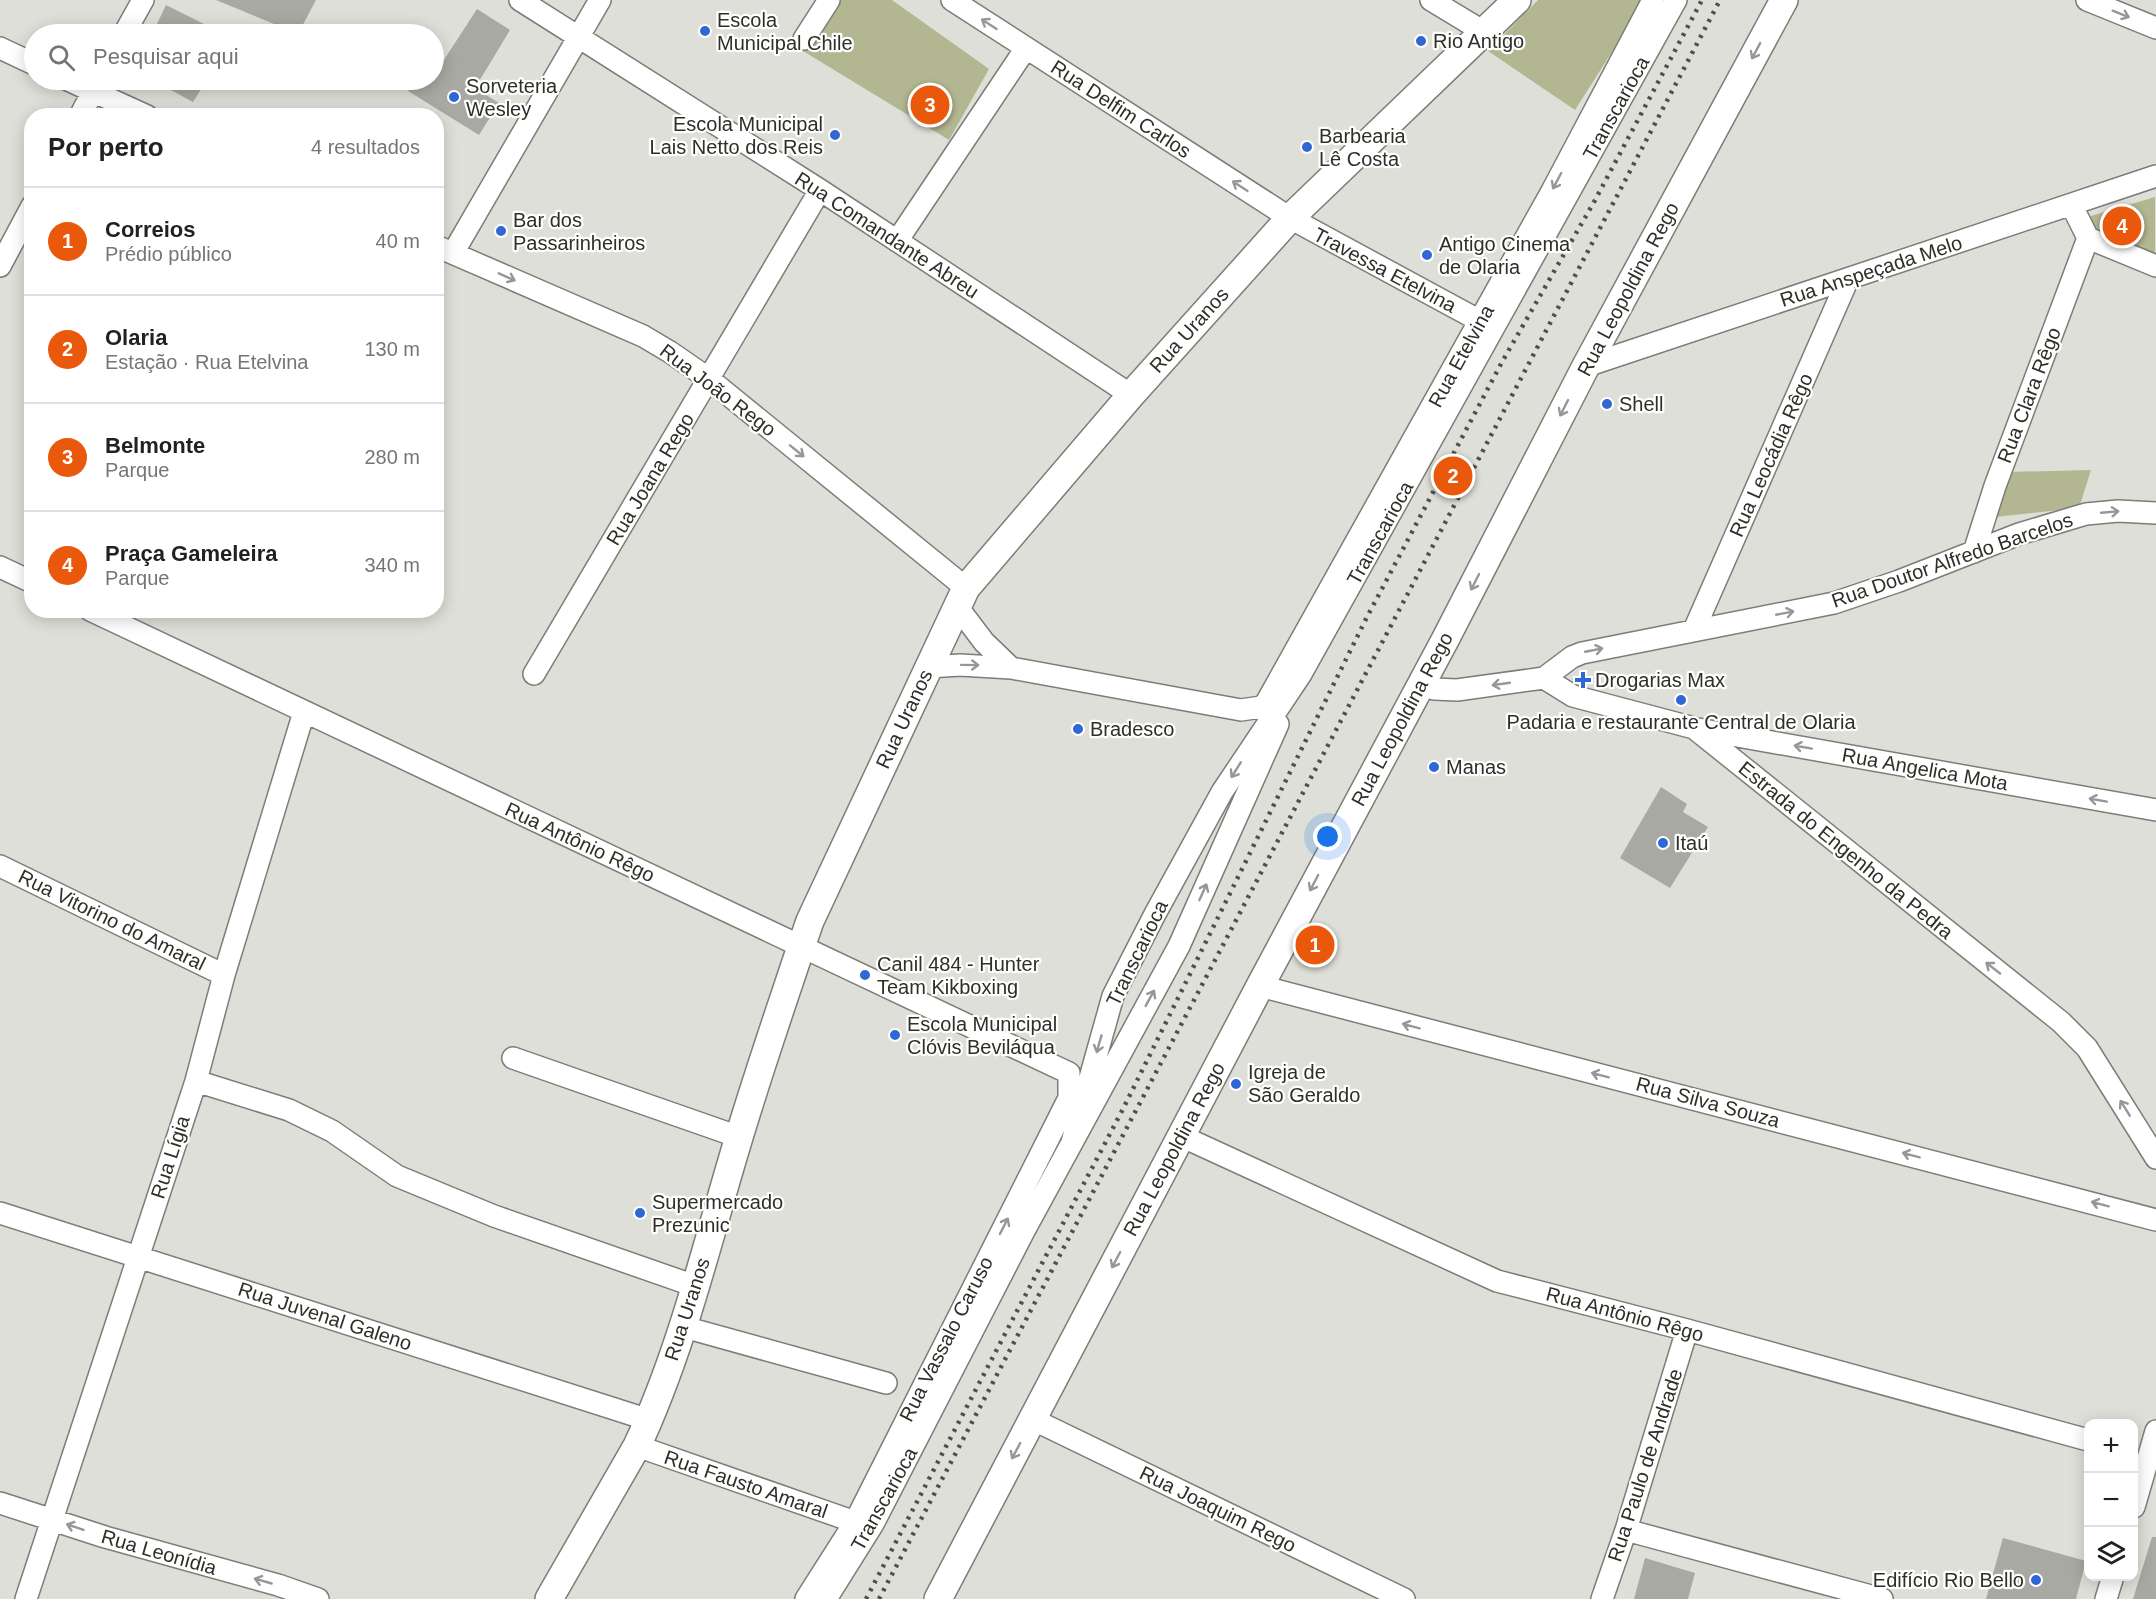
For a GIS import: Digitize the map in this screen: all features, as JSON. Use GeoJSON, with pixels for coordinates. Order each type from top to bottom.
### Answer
{"type":"FeatureCollection","features":[{"type":"Feature","properties":{"kind":"main road","name":"Rua Uranos"},"geometry":{"type":"LineString","coordinates":[[549,1599],[650,1420],[684,1327],[739,1137],[801,946],[815,911],[961,597],[1131,395],[1290,218],[1517,0]]}},
{"type":"Feature","properties":{"kind":"main road","name":"Rua Leopoldina Rego"},"geometry":{"type":"LineString","coordinates":[[938,1599],[1586,366],[1784,0]]}},
{"type":"Feature","properties":{"kind":"street"},"geometry":{"type":"LineString","coordinates":[[130,24],[143,0]]}},
{"type":"Feature","properties":{"kind":"street","name":"Rua Comandante Abreu"},"geometry":{"type":"LineString","coordinates":[[520,0],[820,190],[1131,395]]}},
{"type":"Feature","properties":{"kind":"street"},"geometry":{"type":"LineString","coordinates":[[445,249],[600,0]]}},
{"type":"Feature","properties":{"kind":"street"},"geometry":{"type":"LineString","coordinates":[[804,39],[829,0]]}},
{"type":"Feature","properties":{"kind":"street","name":"Rua Delfim Carlos"},"geometry":{"type":"LineString","coordinates":[[952,0],[1290,218]]}},
{"type":"Feature","properties":{"kind":"street"},"geometry":{"type":"LineString","coordinates":[[1431,0],[1484,32]]}},
{"type":"Feature","properties":{"kind":"street","name":"Rua Etelvina"},"geometry":{"type":"LineString","coordinates":[[1011,668],[1241,710],[1261,707],[1271,697],[1480,321],[1653,0]]}},
{"type":"Feature","properties":{"kind":"street","name":"Transcarioca"},"geometry":{"type":"LineString","coordinates":[[1072,1142],[1113,996],[1222,792],[1293,687],[1676,0]]}},
{"type":"Feature","properties":{"kind":"street"},"geometry":{"type":"LineString","coordinates":[[2087,0],[2156,28]]}},
{"type":"Feature","properties":{"kind":"street"},"geometry":{"type":"LineString","coordinates":[[0,48],[24,59]]}},
{"type":"Feature","properties":{"kind":"street"},"geometry":{"type":"LineString","coordinates":[[897,241],[1026,48]]}},
{"type":"Feature","properties":{"kind":"street"},"geometry":{"type":"LineString","coordinates":[[84,108],[93,90]]}},
{"type":"Feature","properties":{"kind":"street"},"geometry":{"type":"LineString","coordinates":[[104,90],[134,108]]}},
{"type":"Feature","properties":{"kind":"street","name":"Rua Anspeçada Melo"},"geometry":{"type":"LineString","coordinates":[[1586,366],[2072,206],[2156,176]]}},
{"type":"Feature","properties":{"kind":"street","name":"Rua Joana Rego"},"geometry":{"type":"LineString","coordinates":[[534,674],[820,190]]}},
{"type":"Feature","properties":{"kind":"street"},"geometry":{"type":"LineString","coordinates":[[2072,206],[2088,238],[2156,266]]}},
{"type":"Feature","properties":{"kind":"street","name":"Travessa Etelvina"},"geometry":{"type":"LineString","coordinates":[[1290,218],[1480,321]]}},
{"type":"Feature","properties":{"kind":"street"},"geometry":{"type":"LineString","coordinates":[[0,266],[24,222]]}},
{"type":"Feature","properties":{"kind":"street","name":"Rua Clara Rêgo"},"geometry":{"type":"LineString","coordinates":[[1974,552],[1995,486],[2088,238]]}},
{"type":"Feature","properties":{"kind":"street","name":"Rua João Rego"},"geometry":{"type":"LineString","coordinates":[[445,249],[643,336],[670,352],[709,379],[961,597]]}},
{"type":"Feature","properties":{"kind":"street","name":"Rua Leocádia Rêgo"},"geometry":{"type":"LineString","coordinates":[[1694,630],[1848,279]]}},
{"type":"Feature","properties":{"kind":"street","name":"Rua Doutor Alfredo Barcelos"},"geometry":{"type":"LineString","coordinates":[[1544,678],[1572,657],[1582,653],[1834,603],[1899,582],[2019,534],[2086,514],[2118,511],[2156,513]]}},
{"type":"Feature","properties":{"kind":"street"},"geometry":{"type":"LineString","coordinates":[[0,567],[24,578]]}},
{"type":"Feature","properties":{"kind":"street"},"geometry":{"type":"LineString","coordinates":[[961,597],[979,635],[1011,668]]}},
{"type":"Feature","properties":{"kind":"street","name":"Rua Antônio Rêgo"},"geometry":{"type":"LineString","coordinates":[[107,618],[1069,1073]]}},
{"type":"Feature","properties":{"kind":"street"},"geometry":{"type":"LineString","coordinates":[[928,667],[971,665],[1011,668]]}},
{"type":"Feature","properties":{"kind":"street"},"geometry":{"type":"LineString","coordinates":[[1421,683],[1434,689],[1457,690],[1544,678]]}},
{"type":"Feature","properties":{"kind":"street","name":"Estrada do Engenho da Pedra"},"geometry":{"type":"LineString","coordinates":[[1544,678],[1573,696],[1694,728],[2061,1022],[2086,1048],[2156,1158]]}},
{"type":"Feature","properties":{"kind":"street","name":"Transcarioca"},"geometry":{"type":"LineString","coordinates":[[826,1599],[873,1524],[1072,1142],[1179,946],[1263,760],[1293,687]]}},
{"type":"Feature","properties":{"kind":"street","name":"Rua Lígia"},"geometry":{"type":"LineString","coordinates":[[26,1599],[196,1081],[224,975],[304,712]]}},
{"type":"Feature","properties":{"kind":"street","name":"Rua Angelica Mota"},"geometry":{"type":"LineString","coordinates":[[1694,728],[2156,810]]}},
{"type":"Feature","properties":{"kind":"street","name":"Rua Vitorino do Amaral"},"geometry":{"type":"LineString","coordinates":[[0,866],[224,975]]}},
{"type":"Feature","properties":{"kind":"street","name":"Rua Silva Souza"},"geometry":{"type":"LineString","coordinates":[[1260,986],[2156,1220]]}},
{"type":"Feature","properties":{"kind":"street"},"geometry":{"type":"LineString","coordinates":[[513,1058],[739,1137]]}},
{"type":"Feature","properties":{"kind":"street","name":"Rua Vassalo Caruso"},"geometry":{"type":"LineString","coordinates":[[806,1599],[855,1522],[1069,1098],[1069,1073]]}},
{"type":"Feature","properties":{"kind":"street"},"geometry":{"type":"LineString","coordinates":[[196,1081],[289,1110],[332,1131],[397,1176],[494,1216],[695,1286]]}},
{"type":"Feature","properties":{"kind":"street","name":"Rua Antônio Rêgo"},"geometry":{"type":"LineString","coordinates":[[1181,1136],[1497,1281],[1687,1330],[2084,1439]]}},
{"type":"Feature","properties":{"kind":"street","name":"Rua Juvenal Galeno"},"geometry":{"type":"LineString","coordinates":[[0,1213],[650,1420]]}},
{"type":"Feature","properties":{"kind":"street"},"geometry":{"type":"LineString","coordinates":[[684,1327],[886,1383]]}},
{"type":"Feature","properties":{"kind":"street","name":"Rua Paulo de Andrade"},"geometry":{"type":"LineString","coordinates":[[1602,1599],[1626,1530],[1687,1330]]}},
{"type":"Feature","properties":{"kind":"street","name":"Rua Joaquim Rego"},"geometry":{"type":"LineString","coordinates":[[1032,1419],[1404,1599]]}},
{"type":"Feature","properties":{"kind":"street"},"geometry":{"type":"LineString","coordinates":[[2138,1474],[2141,1454],[2156,1431]]}},
{"type":"Feature","properties":{"kind":"street","name":"Rua Fausto Amaral"},"geometry":{"type":"LineString","coordinates":[[637,1446],[855,1522]]}},
{"type":"Feature","properties":{"kind":"street","name":"Rua Leonídia"},"geometry":{"type":"LineString","coordinates":[[0,1503],[105,1537],[278,1585],[318,1599]]}},
{"type":"Feature","properties":{"kind":"street"},"geometry":{"type":"LineString","coordinates":[[1626,1530],[1882,1599]]}},
{"type":"Feature","properties":{"kind":"street"},"geometry":{"type":"LineString","coordinates":[[2106,1599],[2111,1581]]}},
{"type":"Feature","properties":{"kind":"green space"},"geometry":{"type":"Polygon","coordinates":[[[838,0],[892,0],[989,69],[949,140],[803,51],[838,0]]]}},
{"type":"Feature","properties":{"kind":"green space"},"geometry":{"type":"Polygon","coordinates":[[[1538,0],[1645,0],[1575,110],[1488,51],[1538,0]]]}},
{"type":"Feature","properties":{"kind":"green space"},"geometry":{"type":"Polygon","coordinates":[[[2155,197],[2155,257],[2092,230],[2088,220],[2091,216],[2155,197]]]}},
{"type":"Feature","properties":{"kind":"green space"},"geometry":{"type":"Polygon","coordinates":[[[2091,470],[2079,508],[1995,517],[2008,472],[2091,470]]]}},
{"type":"Feature","properties":{"kind":"building"},"geometry":{"type":"Polygon","coordinates":[[[216,0],[316,0],[303,24],[274,24],[216,0]]]}},
{"type":"Feature","properties":{"kind":"building"},"geometry":{"type":"Polygon","coordinates":[[[166,5],[204,24],[157,24],[166,5]]]}},
{"type":"Feature","properties":{"kind":"building"},"geometry":{"type":"Polygon","coordinates":[[[477,9],[510,30],[475,88],[499,103],[479,135],[444,113],[444,108],[435,108],[408,91],[444,90],[444,60],[477,9]]]}},
{"type":"Feature","properties":{"kind":"building"},"geometry":{"type":"Polygon","coordinates":[[[171,90],[201,90],[193,102],[171,90]]]}},
{"type":"Feature","properties":{"kind":"building","name":"Itaú"},"geometry":{"type":"Polygon","coordinates":[[[1661,787],[1687,804],[1683,812],[1708,827],[1670,888],[1620,858],[1661,787]]]}},
{"type":"Feature","properties":{"kind":"building"},"geometry":{"type":"Polygon","coordinates":[[[2152,1537],[2156,1537],[2156,1599],[2133,1599],[2152,1537]]]}},
{"type":"Feature","properties":{"kind":"building","name":"Edifício Rio Bello"},"geometry":{"type":"Polygon","coordinates":[[[2003,1538],[2084,1560],[2076,1599],[1986,1599],[2003,1538]]]}},
{"type":"Feature","properties":{"kind":"building"},"geometry":{"type":"Polygon","coordinates":[[[1645,1558],[1695,1573],[1688,1599],[1634,1599],[1645,1558]]]}},
{"type":"Feature","properties":{"kind":"railway"},"geometry":{"type":"LineString","coordinates":[[866,1599],[1123,1109],[1367,617],[1502,362],[1594,202],[1702,0]]}},
{"type":"Feature","properties":{"kind":"railway"},"geometry":{"type":"LineString","coordinates":[[879,1599],[1720,0]]}},
{"type":"Feature","properties":{"kind":"place","name":"Escola Municipal Chile"},"geometry":{"type":"Point","coordinates":[705,31]}},
{"type":"Feature","properties":{"kind":"place","name":"Rio Antigo"},"geometry":{"type":"Point","coordinates":[1421,41]}},
{"type":"Feature","properties":{"kind":"place","name":"Sorveteria Wesley"},"geometry":{"type":"Point","coordinates":[454,97]}},
{"type":"Feature","properties":{"kind":"place","name":"Belmonte"},"geometry":{"type":"Point","coordinates":[930,105]}},
{"type":"Feature","properties":{"kind":"place","name":"Escola Municipal Lais Netto dos Reis"},"geometry":{"type":"Point","coordinates":[835,135]}},
{"type":"Feature","properties":{"kind":"place","name":"Barbearia Lê Costa"},"geometry":{"type":"Point","coordinates":[1307,147]}},
{"type":"Feature","properties":{"kind":"place","name":"Praça Gameleira"},"geometry":{"type":"Point","coordinates":[2122,226]}},
{"type":"Feature","properties":{"kind":"place","name":"Bar dos Passarinheiros"},"geometry":{"type":"Point","coordinates":[501,231]}},
{"type":"Feature","properties":{"kind":"place","name":"Antigo Cinema de Olaria"},"geometry":{"type":"Point","coordinates":[1427,255]}},
{"type":"Feature","properties":{"kind":"place","name":"Shell"},"geometry":{"type":"Point","coordinates":[1607,404]}},
{"type":"Feature","properties":{"kind":"place","name":"Olaria"},"geometry":{"type":"Point","coordinates":[1453,476]}},
{"type":"Feature","properties":{"kind":"place","name":"Drogarias Max"},"geometry":{"type":"Point","coordinates":[1583,680]}},
{"type":"Feature","properties":{"kind":"place","name":"Padaria e restaurante Central de Olaria"},"geometry":{"type":"Point","coordinates":[1681,700]}},
{"type":"Feature","properties":{"kind":"place","name":"Bradesco"},"geometry":{"type":"Point","coordinates":[1078,729]}},
{"type":"Feature","properties":{"kind":"place","name":"Manas"},"geometry":{"type":"Point","coordinates":[1434,767]}},
{"type":"Feature","properties":{"kind":"place","name":"Itaú"},"geometry":{"type":"Point","coordinates":[1663,843]}},
{"type":"Feature","properties":{"kind":"place","name":"Correios"},"geometry":{"type":"Point","coordinates":[1315,945]}},
{"type":"Feature","properties":{"kind":"place","name":"Canil 484 - Hunter Team Kikboxing"},"geometry":{"type":"Point","coordinates":[865,975]}},
{"type":"Feature","properties":{"kind":"place","name":"Escola Municipal Clóvis Beviláqua"},"geometry":{"type":"Point","coordinates":[895,1035]}},
{"type":"Feature","properties":{"kind":"place","name":"Igreja de São Geraldo"},"geometry":{"type":"Point","coordinates":[1236,1084]}},
{"type":"Feature","properties":{"kind":"place","name":"Supermercado Prezunic"},"geometry":{"type":"Point","coordinates":[640,1213]}},
{"type":"Feature","properties":{"kind":"place","name":"Edifício Rio Bello"},"geometry":{"type":"Point","coordinates":[2036,1580]}}]}
